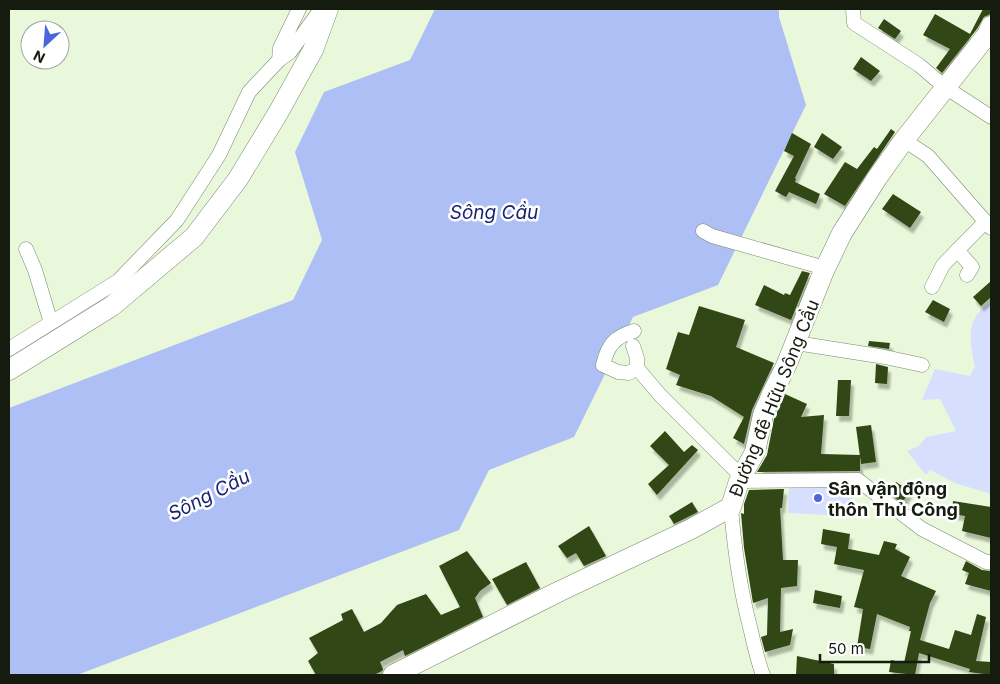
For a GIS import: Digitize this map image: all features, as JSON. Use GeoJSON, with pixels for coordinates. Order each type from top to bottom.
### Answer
{"type":"FeatureCollection","features":[{"type":"Feature","properties":{"kind":"main road"},"geometry":{"type":"LineString","coordinates":[[9,370],[112,306],[138,274],[194,237],[238,179],[278,113],[313,50],[328,9]]}},
{"type":"Feature","properties":{"kind":"main road","name":"Đường đê Hữu Sông Cầu"},"geometry":{"type":"LineString","coordinates":[[393,675],[731,507],[745,467],[751,461],[763,415],[796,343],[825,268],[842,233],[904,140],[987,34],[991,26]]}},
{"type":"Feature","properties":{"kind":"street"},"geometry":{"type":"LineString","coordinates":[[279,60],[280,48],[299,9]]}},
{"type":"Feature","properties":{"kind":"street"},"geometry":{"type":"LineString","coordinates":[[9,349],[118,281],[138,274],[177,220],[219,155],[249,92],[279,60],[290,52],[321,9]]}},
{"type":"Feature","properties":{"kind":"street"},"geometry":{"type":"LineString","coordinates":[[853,9],[854,23],[919,65],[945,87],[991,117]]}},
{"type":"Feature","properties":{"kind":"street"},"geometry":{"type":"LineString","coordinates":[[904,140],[928,156],[988,225],[957,250],[943,265],[932,287]]}},
{"type":"Feature","properties":{"kind":"street"},"geometry":{"type":"LineString","coordinates":[[704,231],[712,236],[825,268]]}},
{"type":"Feature","properties":{"kind":"street"},"geometry":{"type":"LineString","coordinates":[[26,250],[35,270],[51,323]]}},
{"type":"Feature","properties":{"kind":"street"},"geometry":{"type":"LineString","coordinates":[[957,250],[972,267],[967,275]]}},
{"type":"Feature","properties":{"kind":"street"},"geometry":{"type":"LineString","coordinates":[[634,331],[620,335],[611,344],[606,351],[603,365],[618,372],[629,373],[637,368]]}},
{"type":"Feature","properties":{"kind":"street"},"geometry":{"type":"LineString","coordinates":[[796,343],[885,357],[922,365]]}},
{"type":"Feature","properties":{"kind":"street"},"geometry":{"type":"LineString","coordinates":[[633,346],[637,358],[637,368],[660,395],[740,479],[858,480],[922,529],[986,562],[991,562]]}},
{"type":"Feature","properties":{"kind":"street"},"geometry":{"type":"LineString","coordinates":[[731,507],[734,552],[743,598],[763,675]]}},
{"type":"Feature","properties":{"kind":"shaded area"},"geometry":{"type":"Polygon","coordinates":[[[991,302],[991,494],[955,483],[930,470],[926,475],[907,451],[919,446],[926,437],[956,431],[940,399],[922,400],[935,369],[970,376],[975,366],[971,348],[973,323],[983,308],[991,302]]]}},
{"type":"Feature","properties":{"kind":"shaded area"},"geometry":{"type":"Polygon","coordinates":[[[858,480],[847,516],[788,513],[789,482],[858,480]]]}},
{"type":"Feature","properties":{"kind":"water","name":"Sông Cầu"},"geometry":{"type":"Polygon","coordinates":[[[435,9],[779,9],[779,17],[806,105],[718,285],[633,317],[574,437],[489,470],[459,530],[77,675],[9,675],[9,408],[293,300],[322,240],[295,152],[324,92],[410,60],[435,9]]]}},
{"type":"Feature","properties":{"kind":"building"},"geometry":{"type":"Polygon","coordinates":[[[983,9],[991,9],[991,14],[984,17],[977,29],[942,73],[936,68],[950,49],[923,35],[935,14],[970,34],[983,9]]]}},
{"type":"Feature","properties":{"kind":"building"},"geometry":{"type":"Polygon","coordinates":[[[884,19],[901,31],[895,39],[878,28],[884,19]]]}},
{"type":"Feature","properties":{"kind":"building"},"geometry":{"type":"Polygon","coordinates":[[[861,57],[880,71],[871,81],[853,69],[861,57]]]}},
{"type":"Feature","properties":{"kind":"building"},"geometry":{"type":"Polygon","coordinates":[[[891,129],[895,132],[845,206],[824,194],[845,162],[857,169],[874,147],[877,149],[891,129]]]}},
{"type":"Feature","properties":{"kind":"building"},"geometry":{"type":"Polygon","coordinates":[[[792,133],[811,144],[795,178],[795,182],[820,194],[816,204],[789,192],[786,197],[775,191],[794,156],[784,151],[792,133]]]}},
{"type":"Feature","properties":{"kind":"building"},"geometry":{"type":"Polygon","coordinates":[[[822,133],[842,147],[833,159],[814,147],[822,133]]]}},
{"type":"Feature","properties":{"kind":"building"},"geometry":{"type":"Polygon","coordinates":[[[893,194],[921,212],[910,228],[882,209],[893,194]]]}},
{"type":"Feature","properties":{"kind":"building"},"geometry":{"type":"Polygon","coordinates":[[[802,271],[810,273],[791,320],[755,305],[764,285],[784,295],[785,293],[790,295],[802,271]]]}},
{"type":"Feature","properties":{"kind":"building"},"geometry":{"type":"Polygon","coordinates":[[[991,281],[991,297],[981,306],[973,297],[991,281]]]}},
{"type":"Feature","properties":{"kind":"building"},"geometry":{"type":"Polygon","coordinates":[[[933,300],[950,309],[944,322],[925,312],[933,300]]]}},
{"type":"Feature","properties":{"kind":"building"},"geometry":{"type":"Polygon","coordinates":[[[699,306],[745,320],[736,347],[774,363],[752,410],[744,444],[733,438],[744,417],[711,396],[676,385],[680,375],[666,369],[678,332],[689,335],[699,306]]]}},
{"type":"Feature","properties":{"kind":"building"},"geometry":{"type":"Polygon","coordinates":[[[869,341],[890,343],[889,349],[868,346],[869,341]]]}},
{"type":"Feature","properties":{"kind":"building"},"geometry":{"type":"Polygon","coordinates":[[[876,364],[888,367],[887,384],[875,383],[876,364]]]}},
{"type":"Feature","properties":{"kind":"building"},"geometry":{"type":"Polygon","coordinates":[[[838,380],[851,380],[849,416],[836,416],[838,380]]]}},
{"type":"Feature","properties":{"kind":"building"},"geometry":{"type":"Polygon","coordinates":[[[785,394],[807,404],[801,417],[824,415],[821,454],[860,455],[860,471],[757,472],[767,455],[774,419],[785,394]]]}},
{"type":"Feature","properties":{"kind":"building"},"geometry":{"type":"Polygon","coordinates":[[[871,425],[876,462],[861,464],[856,427],[871,425]]]}},
{"type":"Feature","properties":{"kind":"building"},"geometry":{"type":"Polygon","coordinates":[[[665,431],[684,452],[692,445],[698,450],[657,495],[648,484],[669,465],[650,446],[665,431]]]}},
{"type":"Feature","properties":{"kind":"building"},"geometry":{"type":"Polygon","coordinates":[[[896,482],[910,491],[902,503],[889,493],[896,482]]]}},
{"type":"Feature","properties":{"kind":"building"},"geometry":{"type":"Polygon","coordinates":[[[784,489],[782,508],[780,508],[783,560],[798,560],[797,586],[781,588],[780,632],[793,629],[790,645],[765,652],[761,637],[767,635],[768,598],[753,603],[744,548],[741,513],[744,514],[744,504],[749,490],[784,489]]]}},
{"type":"Feature","properties":{"kind":"building"},"geometry":{"type":"Polygon","coordinates":[[[953,501],[991,507],[991,538],[962,531],[965,516],[952,514],[953,501]]]}},
{"type":"Feature","properties":{"kind":"building"},"geometry":{"type":"Polygon","coordinates":[[[692,502],[698,512],[674,524],[669,516],[692,502]]]}},
{"type":"Feature","properties":{"kind":"building"},"geometry":{"type":"Polygon","coordinates":[[[589,526],[606,556],[584,566],[576,553],[567,558],[558,546],[589,526]]]}},
{"type":"Feature","properties":{"kind":"building"},"geometry":{"type":"Polygon","coordinates":[[[823,529],[850,534],[848,549],[879,555],[884,541],[897,544],[895,549],[910,557],[901,576],[936,591],[930,603],[920,640],[949,649],[955,630],[971,635],[977,614],[986,617],[976,661],[991,662],[991,675],[969,672],[970,669],[919,653],[915,675],[889,672],[891,660],[904,663],[911,631],[909,631],[910,627],[877,614],[870,649],[857,647],[863,609],[854,607],[864,570],[834,564],[837,547],[821,544],[823,529]]]}},
{"type":"Feature","properties":{"kind":"building"},"geometry":{"type":"Polygon","coordinates":[[[467,551],[491,583],[480,591],[475,598],[483,617],[405,656],[403,650],[380,662],[383,669],[374,675],[316,675],[308,661],[318,653],[309,638],[343,620],[341,614],[352,609],[364,632],[381,623],[397,605],[426,594],[441,615],[460,607],[439,566],[467,551]]]}},
{"type":"Feature","properties":{"kind":"building"},"geometry":{"type":"Polygon","coordinates":[[[966,561],[982,570],[991,571],[991,591],[965,584],[969,573],[962,570],[966,561]]]}},
{"type":"Feature","properties":{"kind":"building"},"geometry":{"type":"Polygon","coordinates":[[[526,562],[540,588],[507,605],[492,579],[526,562]]]}},
{"type":"Feature","properties":{"kind":"building"},"geometry":{"type":"Polygon","coordinates":[[[815,590],[842,596],[840,608],[813,603],[815,590]]]}},
{"type":"Feature","properties":{"kind":"building"},"geometry":{"type":"Polygon","coordinates":[[[797,656],[834,664],[834,675],[796,675],[797,656]]]}},
{"type":"Feature","properties":{"kind":"place","name":"Sân vận động thôn Thủ Công"},"geometry":{"type":"Point","coordinates":[818,498]}}]}
